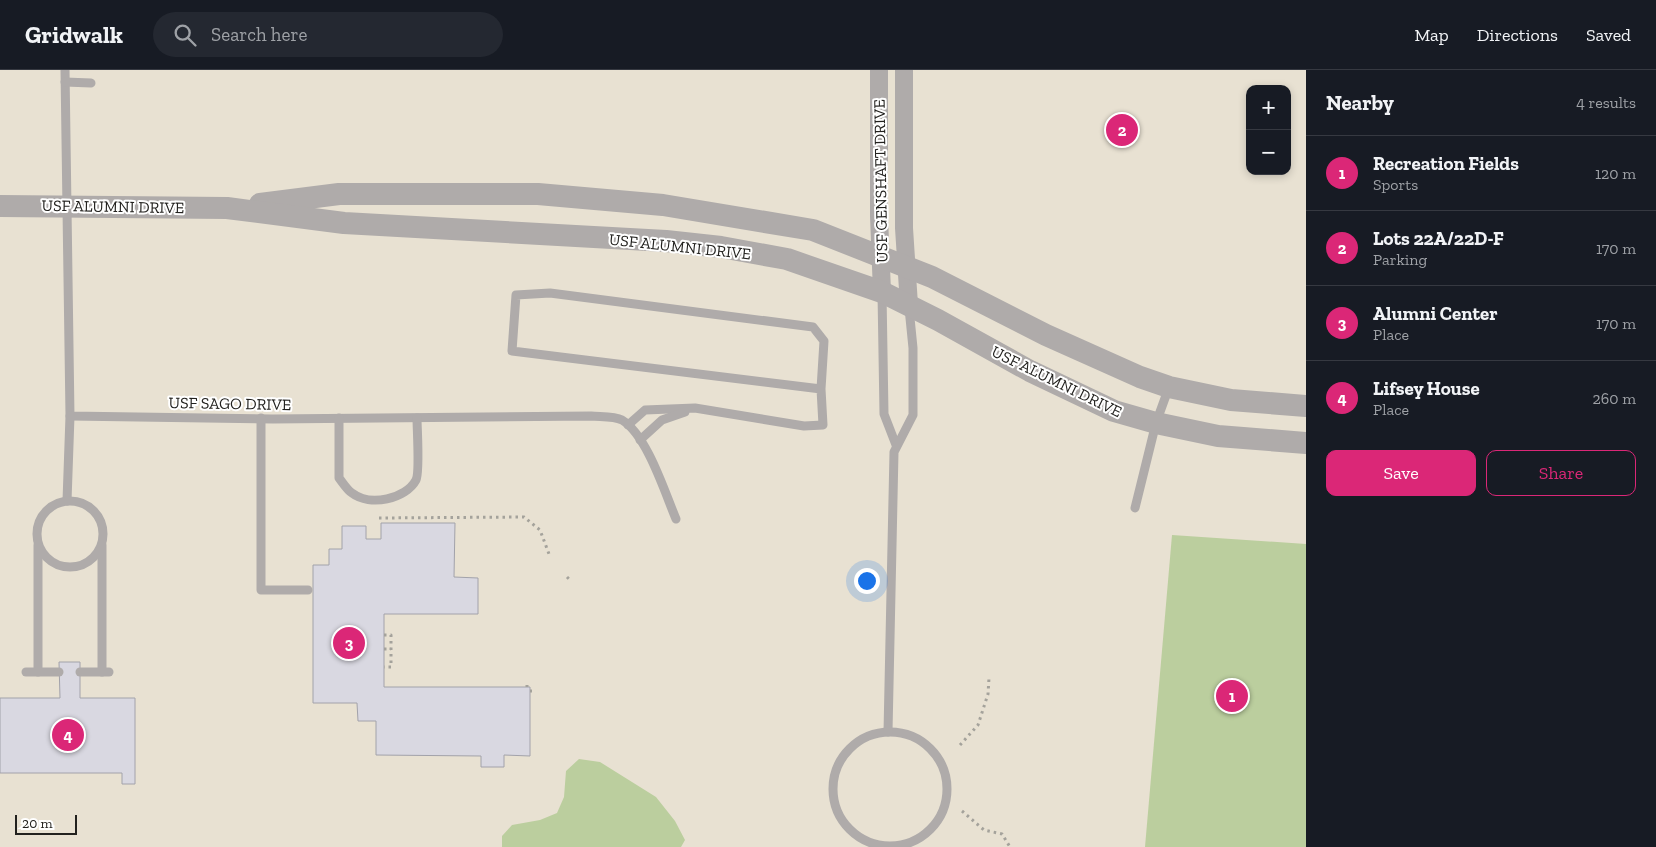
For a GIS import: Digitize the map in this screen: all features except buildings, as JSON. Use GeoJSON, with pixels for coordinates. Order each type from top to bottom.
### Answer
{"type":"FeatureCollection","features":[{"type":"Feature","properties":{"kind":"street","name":"USF GENSHAFT DRIVE"},"geometry":{"type":"LineString","coordinates":[[879,70],[882,292]]}},
{"type":"Feature","properties":{"kind":"street","name":"USF GENSHAFT DRIVE"},"geometry":{"type":"LineString","coordinates":[[904,70],[906,265],[909,305]]}},
{"type":"Feature","properties":{"kind":"street","name":"USF ALUMNI DRIVE"},"geometry":{"type":"LineString","coordinates":[[226,208],[339,194],[538,194],[664,205],[814,230],[906,265],[978,299],[1046,335],[1140,377],[1169,387],[1232,400],[1306,406]]}},
{"type":"Feature","properties":{"kind":"street","name":"USF ALUMNI DRIVE"},"geometry":{"type":"LineString","coordinates":[[0,206],[67,205],[226,208],[344,223],[649,240],[721,247],[787,259],[882,292],[1030,372],[1114,411],[1156,423],[1218,436],[1306,443]]}},
{"type":"Feature","properties":{"kind":"lane"},"geometry":{"type":"LineString","coordinates":[[65,70],[70,416],[67,501]]}},
{"type":"Feature","properties":{"kind":"lane"},"geometry":{"type":"LineString","coordinates":[[65,82],[91,83]]}},
{"type":"Feature","properties":{"kind":"lane"},"geometry":{"type":"LineString","coordinates":[[882,292],[884,414],[896,445]]}},
{"type":"Feature","properties":{"kind":"lane"},"geometry":{"type":"LineString","coordinates":[[676,519],[640,440],[628,425],[645,410],[695,408],[804,426],[823,425],[821,389],[824,341],[813,327],[550,294],[516,295],[512,350],[821,389]]}},
{"type":"Feature","properties":{"kind":"lane"},"geometry":{"type":"LineString","coordinates":[[888,732],[894,459],[896,445],[913,415],[914,348],[909,305]]}},
{"type":"Feature","properties":{"kind":"lane"},"geometry":{"type":"LineString","coordinates":[[1135,508],[1156,423],[1169,387]]}},
{"type":"Feature","properties":{"kind":"lane"},"geometry":{"type":"LineString","coordinates":[[640,440],[662,420],[695,408]]}},
{"type":"Feature","properties":{"kind":"lane","name":"USF SAGO DRIVE"},"geometry":{"type":"LineString","coordinates":[[70,416],[261,418],[591,416],[620,419],[628,425]]}},
{"type":"Feature","properties":{"kind":"lane"},"geometry":{"type":"LineString","coordinates":[[261,418],[261,590],[308,590]]}},
{"type":"Feature","properties":{"kind":"lane"},"geometry":{"type":"LineString","coordinates":[[339,418],[339,478],[352,494],[370,499],[386,499],[405,494],[417,478],[417,418]]}},
{"type":"Feature","properties":{"kind":"lane"},"geometry":{"type":"LineString","coordinates":[[38,672],[39,522],[48,509],[56,504],[67,501],[87,505],[96,512],[103,530],[105,672],[80,672]]}},
{"type":"Feature","properties":{"kind":"lane"},"geometry":{"type":"LineString","coordinates":[[38,541],[42,551],[50,560],[67,566],[78,566],[88,562],[102,544]]}},
{"type":"Feature","properties":{"kind":"lane"},"geometry":{"type":"LineString","coordinates":[[26,672],[60,672]]}},
{"type":"Feature","properties":{"kind":"lane"},"geometry":{"type":"LineString","coordinates":[[878,732],[888,732],[905,732],[932,749],[943,766],[948,790],[946,804],[937,822],[928,833],[909,843],[884,846],[863,840],[843,824],[834,806],[831,786],[838,762],[855,742],[878,732]]}},
{"type":"Feature","properties":{"kind":"path"},"geometry":{"type":"LineString","coordinates":[[379,518],[524,517],[540,530],[548,554]]}},
{"type":"Feature","properties":{"kind":"path"},"geometry":{"type":"LineString","coordinates":[[567,577],[571,581]]}},
{"type":"Feature","properties":{"kind":"path"},"geometry":{"type":"LineString","coordinates":[[384,635],[391,635],[391,667],[384,667]]}},
{"type":"Feature","properties":{"kind":"path"},"geometry":{"type":"LineString","coordinates":[[384,649],[391,649]]}},
{"type":"Feature","properties":{"kind":"path"},"geometry":{"type":"LineString","coordinates":[[960,745],[978,726],[988,694],[989,678]]}},
{"type":"Feature","properties":{"kind":"path"},"geometry":{"type":"LineString","coordinates":[[962,811],[984,830],[1002,834],[1010,847]]}},
{"type":"Feature","properties":{"kind":"shaded area"},"geometry":{"type":"Polygon","coordinates":[[[0,70],[1306,70],[1306,847],[0,847],[0,70]]]}},
{"type":"Feature","properties":{"kind":"green space"},"geometry":{"type":"Polygon","coordinates":[[[1172,535],[1306,544],[1306,847],[1145,847],[1172,535]]]}},
{"type":"Feature","properties":{"kind":"green space"},"geometry":{"type":"Polygon","coordinates":[[[579,759],[600,762],[656,797],[675,821],[685,840],[681,847],[502,847],[502,836],[512,825],[540,820],[557,813],[564,797],[566,771],[579,759]]]}},
{"type":"Feature","properties":{"kind":"place","name":"Lots 22A/22D-F"},"geometry":{"type":"Point","coordinates":[1122,130]}},
{"type":"Feature","properties":{"kind":"place","name":"Alumni Center"},"geometry":{"type":"Point","coordinates":[349,643]}},
{"type":"Feature","properties":{"kind":"place","name":"Recreation Fields"},"geometry":{"type":"Point","coordinates":[1232,696]}},
{"type":"Feature","properties":{"kind":"place","name":"Lifsey House"},"geometry":{"type":"Point","coordinates":[68,735]}}]}
